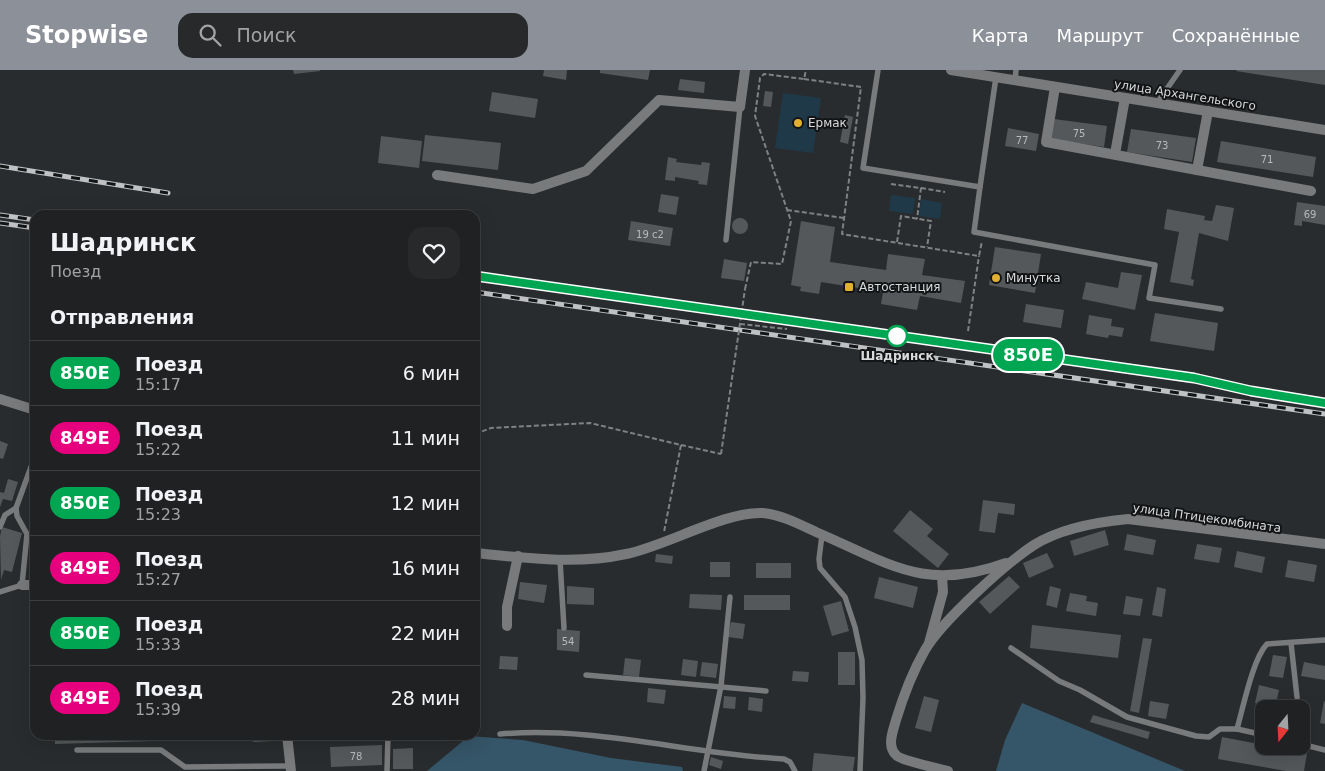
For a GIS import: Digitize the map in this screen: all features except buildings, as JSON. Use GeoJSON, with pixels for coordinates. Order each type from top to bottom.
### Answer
{"type":"FeatureCollection","features":[{"type":"Feature","properties":{"kind":"street"},"geometry":{"type":"LineString","coordinates":[[437,175],[533,189],[586,171],[659,100],[740,108],[745,70]]}},
{"type":"Feature","properties":{"kind":"street","name":"улица Архангельского"},"geometry":{"type":"LineString","coordinates":[[951,70],[996,77],[1016,75],[1055,87],[1325,130]]}},
{"type":"Feature","properties":{"kind":"street"},"geometry":{"type":"LineString","coordinates":[[1055,87],[1046,142],[1311,191]]}},
{"type":"Feature","properties":{"kind":"street"},"geometry":{"type":"LineString","coordinates":[[1115,154],[1126,98]]}},
{"type":"Feature","properties":{"kind":"street"},"geometry":{"type":"LineString","coordinates":[[1197,170],[1208,111]]}},
{"type":"Feature","properties":{"kind":"street"},"geometry":{"type":"LineString","coordinates":[[0,400],[30,409]]}},
{"type":"Feature","properties":{"kind":"street"},"geometry":{"type":"LineString","coordinates":[[480,553],[578,561],[616,556],[662,544],[734,517],[761,513],[777,515],[892,567],[913,574],[942,576],[988,570],[1012,561]]}},
{"type":"Feature","properties":{"kind":"street","name":"улица Птицекомбината"},"geometry":{"type":"LineString","coordinates":[[948,771],[897,756],[892,749],[891,737],[900,706],[928,646],[951,619],[1012,561],[1036,544],[1062,533],[1099,522],[1128,519],[1309,544],[1325,544]]}},
{"type":"Feature","properties":{"kind":"street"},"geometry":{"type":"LineString","coordinates":[[507,626],[507,606],[518,556]]}},
{"type":"Feature","properties":{"kind":"street"},"geometry":{"type":"LineString","coordinates":[[928,646],[943,592],[942,576]]}},
{"type":"Feature","properties":{"kind":"street"},"geometry":{"type":"LineString","coordinates":[[22,585],[30,586]]}},
{"type":"Feature","properties":{"kind":"street"},"geometry":{"type":"LineString","coordinates":[[287,740],[290,769]]}},
{"type":"Feature","properties":{"kind":"lane"},"geometry":{"type":"LineString","coordinates":[[878,70],[863,168],[980,187]]}},
{"type":"Feature","properties":{"kind":"lane"},"geometry":{"type":"LineString","coordinates":[[1157,103],[1180,70]]}},
{"type":"Feature","properties":{"kind":"lane"},"geometry":{"type":"LineString","coordinates":[[996,77],[974,232],[1155,265],[1149,298],[1221,309]]}},
{"type":"Feature","properties":{"kind":"lane"},"geometry":{"type":"LineString","coordinates":[[726,240],[740,108]]}},
{"type":"Feature","properties":{"kind":"lane"},"geometry":{"type":"LineString","coordinates":[[0,592],[22,585],[27,534],[17,516],[16,508],[30,470]]}},
{"type":"Feature","properties":{"kind":"lane"},"geometry":{"type":"LineString","coordinates":[[0,527],[6,516],[16,508]]}},
{"type":"Feature","properties":{"kind":"lane"},"geometry":{"type":"LineString","coordinates":[[822,535],[819,559],[820,568],[845,597],[856,627],[862,660],[863,698],[860,771]]}},
{"type":"Feature","properties":{"kind":"lane"},"geometry":{"type":"LineString","coordinates":[[560,560],[564,628]]}},
{"type":"Feature","properties":{"kind":"lane"},"geometry":{"type":"LineString","coordinates":[[704,771],[721,686],[730,597]]}},
{"type":"Feature","properties":{"kind":"lane"},"geometry":{"type":"LineString","coordinates":[[1237,729],[1262,649],[1267,644],[1325,640]]}},
{"type":"Feature","properties":{"kind":"lane"},"geometry":{"type":"LineString","coordinates":[[1291,643],[1297,697]]}},
{"type":"Feature","properties":{"kind":"lane"},"geometry":{"type":"LineString","coordinates":[[1010,648],[1058,682],[1080,690],[1126,717],[1196,736],[1209,737],[1220,729],[1237,729],[1255,733]]}},
{"type":"Feature","properties":{"kind":"lane"},"geometry":{"type":"LineString","coordinates":[[586,674],[766,691]]}},
{"type":"Feature","properties":{"kind":"lane"},"geometry":{"type":"LineString","coordinates":[[500,734],[524,732],[581,734],[784,759],[790,762],[795,771]]}},
{"type":"Feature","properties":{"kind":"lane"},"geometry":{"type":"LineString","coordinates":[[387,771],[388,740]]}},
{"type":"Feature","properties":{"kind":"lane"},"geometry":{"type":"LineString","coordinates":[[1310,746],[1325,750]]}},
{"type":"Feature","properties":{"kind":"lane"},"geometry":{"type":"LineString","coordinates":[[77,750],[161,750],[185,767],[290,769]]}},
{"type":"Feature","properties":{"kind":"path"},"geometry":{"type":"LineString","coordinates":[[804,79],[806,70]]}},
{"type":"Feature","properties":{"kind":"path"},"geometry":{"type":"LineString","coordinates":[[480,432],[491,428],[590,423],[721,454],[745,289],[751,262],[779,266],[784,261],[790,221],[755,111],[762,75],[861,87],[842,234],[979,256]]}},
{"type":"Feature","properties":{"kind":"path"},"geometry":{"type":"LineString","coordinates":[[891,184],[945,192]]}},
{"type":"Feature","properties":{"kind":"path"},"geometry":{"type":"LineString","coordinates":[[917,219],[921,188]]}},
{"type":"Feature","properties":{"kind":"path"},"geometry":{"type":"LineString","coordinates":[[787,210],[844,218]]}},
{"type":"Feature","properties":{"kind":"path"},"geometry":{"type":"LineString","coordinates":[[897,242],[901,216],[931,221],[927,247]]}},
{"type":"Feature","properties":{"kind":"path"},"geometry":{"type":"LineString","coordinates":[[968,331],[983,234]]}},
{"type":"Feature","properties":{"kind":"path"},"geometry":{"type":"LineString","coordinates":[[740,324],[787,329]]}},
{"type":"Feature","properties":{"kind":"path"},"geometry":{"type":"LineString","coordinates":[[662,544],[681,445]]}},
{"type":"Feature","properties":{"kind":"shaded area","name":"Ермак"},"geometry":{"type":"Polygon","coordinates":[[[783,93],[821,98],[813,153],[775,148],[783,93]]]}},
{"type":"Feature","properties":{"kind":"shaded area"},"geometry":{"type":"Polygon","coordinates":[[[891,195],[915,198],[913,214],[889,211],[891,195]]]}},
{"type":"Feature","properties":{"kind":"shaded area"},"geometry":{"type":"Polygon","coordinates":[[[921,199],[942,203],[940,219],[919,216],[921,199]]]}},
{"type":"Feature","properties":{"kind":"shaded area"},"geometry":{"type":"Polygon","coordinates":[[[1022,703],[1185,771],[996,771],[1005,740],[1022,703]]]}},
{"type":"Feature","properties":{"kind":"shaded area"},"geometry":{"type":"Polygon","coordinates":[[[480,737],[523,740],[611,758],[682,767],[683,771],[427,771],[464,740],[480,740],[480,737]]]}},
{"type":"Feature","properties":{"kind":"railway"},"geometry":{"type":"LineString","coordinates":[[0,166],[168,193]]}},
{"type":"Feature","properties":{"kind":"railway"},"geometry":{"type":"LineString","coordinates":[[0,215],[30,219]]}},
{"type":"Feature","properties":{"kind":"railway"},"geometry":{"type":"LineString","coordinates":[[0,223],[30,227]]}},
{"type":"Feature","properties":{"kind":"railway"},"geometry":{"type":"LineString","coordinates":[[480,277],[1194,378],[1251,391],[1325,403]]}},
{"type":"Feature","properties":{"kind":"railway"},"geometry":{"type":"LineString","coordinates":[[480,293],[1325,414]]}},
{"type":"Feature","properties":{"kind":"train","name":"850Е"},"geometry":{"type":"LineString","coordinates":[[480,277],[1194,378],[1251,391],[1325,403]]}},
{"type":"Feature","properties":{"kind":"place","name":"Ермак"},"geometry":{"type":"Point","coordinates":[798,123]}},
{"type":"Feature","properties":{"kind":"place","name":"Минутка"},"geometry":{"type":"Point","coordinates":[996,278]}},
{"type":"Feature","properties":{"kind":"place","name":"Автостанция"},"geometry":{"type":"Point","coordinates":[849,287]}},
{"type":"Feature","properties":{"kind":"place","name":"Шадринск"},"geometry":{"type":"Point","coordinates":[897,336]}}]}
